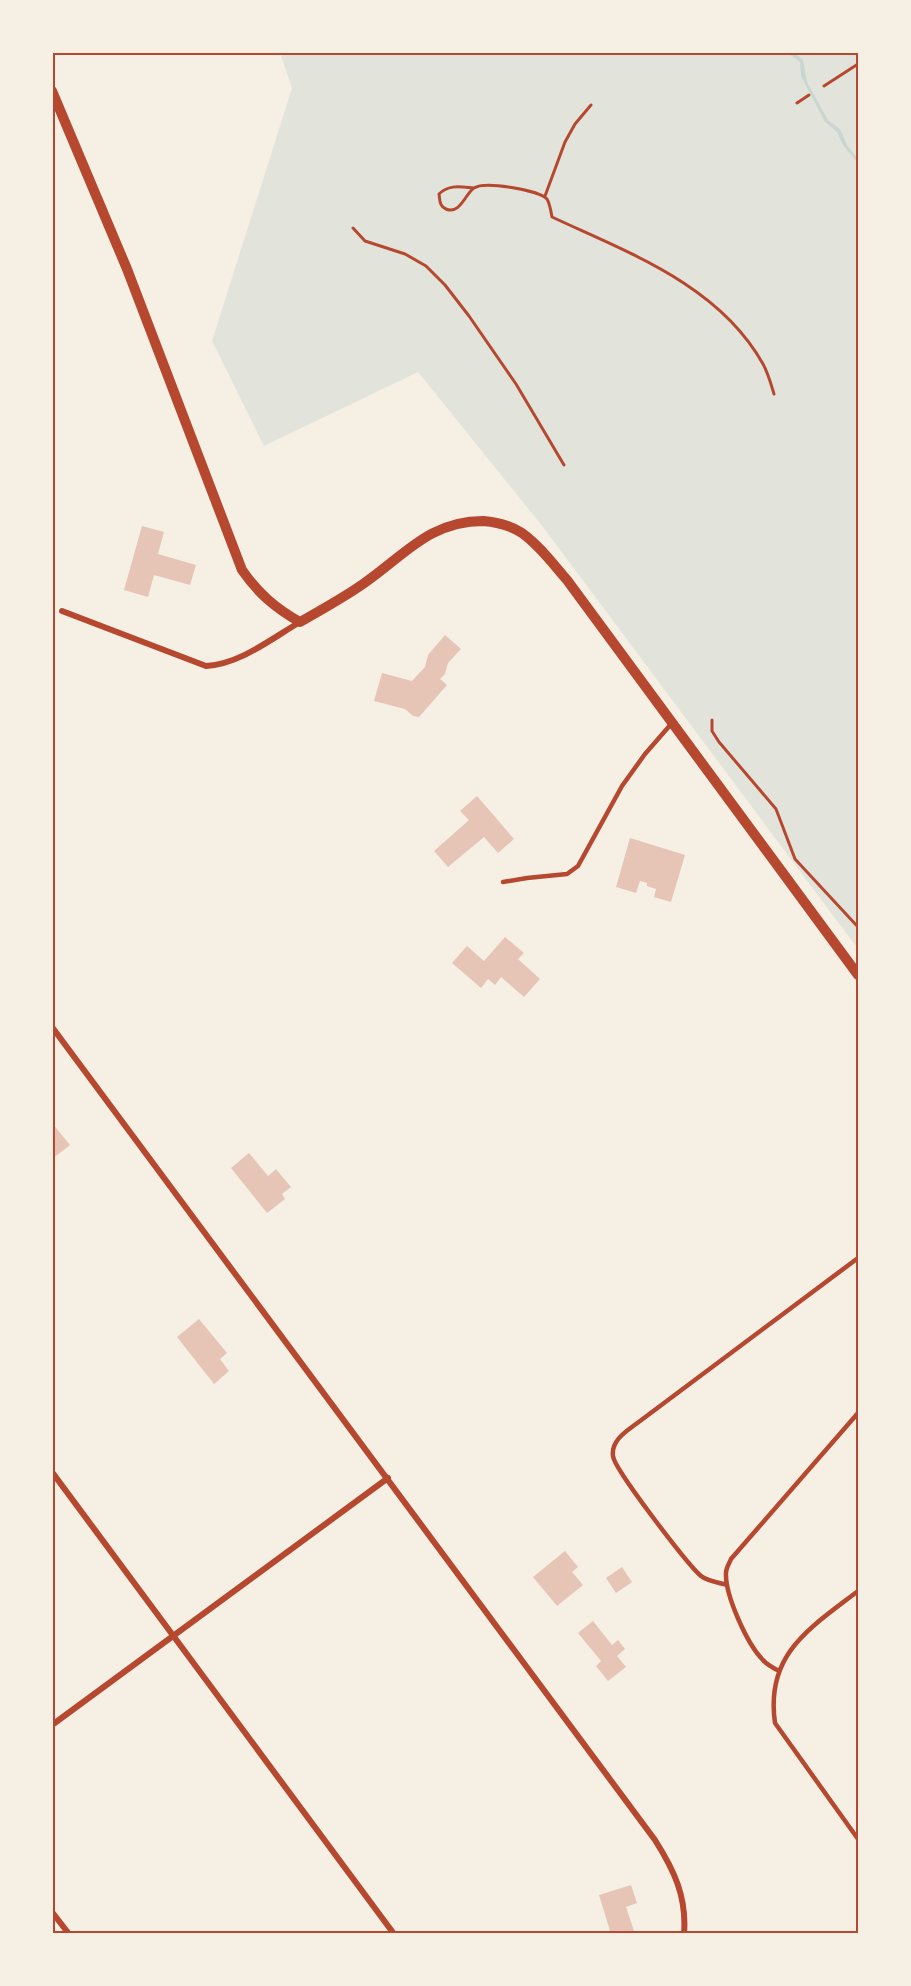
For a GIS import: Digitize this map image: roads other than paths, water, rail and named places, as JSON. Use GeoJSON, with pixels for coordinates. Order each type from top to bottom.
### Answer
{"type":"FeatureCollection","features":[{"type":"Feature","properties":{"kind":"street"},"geometry":{"type":"LineString","coordinates":[[52,91],[127,269],[243,570],[253,586],[267,600],[300,622]]}},
{"type":"Feature","properties":{"kind":"street"},"geometry":{"type":"LineString","coordinates":[[62,611],[206,666],[222,665],[242,656],[365,583],[429,534],[447,526],[470,521],[490,522],[521,532],[535,544],[567,580],[858,975]]}},
{"type":"Feature","properties":{"kind":"street"},"geometry":{"type":"LineString","coordinates":[[52,1027],[656,1840],[679,1883],[684,1902],[684,1934]]}},
{"type":"Feature","properties":{"kind":"street"},"geometry":{"type":"LineString","coordinates":[[52,1472],[394,1934]]}},
{"type":"Feature","properties":{"kind":"street"},"geometry":{"type":"LineString","coordinates":[[52,1725],[388,1478]]}},
{"type":"Feature","properties":{"kind":"street"},"geometry":{"type":"LineString","coordinates":[[52,1912],[69,1934]]}},
{"type":"Feature","properties":{"kind":"lane"},"geometry":{"type":"LineString","coordinates":[[502,882],[567,874],[573,871],[578,866],[622,786],[645,754],[672,723]]}},
{"type":"Feature","properties":{"kind":"lane"},"geometry":{"type":"LineString","coordinates":[[728,1585],[703,1578],[688,1561],[617,1467],[613,1457],[613,1447],[616,1440],[636,1424],[858,1258]]}},
{"type":"Feature","properties":{"kind":"lane"},"geometry":{"type":"LineString","coordinates":[[778,1671],[765,1662],[753,1648],[743,1630],[728,1585],[726,1570],[731,1559],[858,1413]]}},
{"type":"Feature","properties":{"kind":"lane"},"geometry":{"type":"LineString","coordinates":[[858,1591],[805,1632],[778,1671],[772,1702],[775,1724],[858,1839]]}}]}
